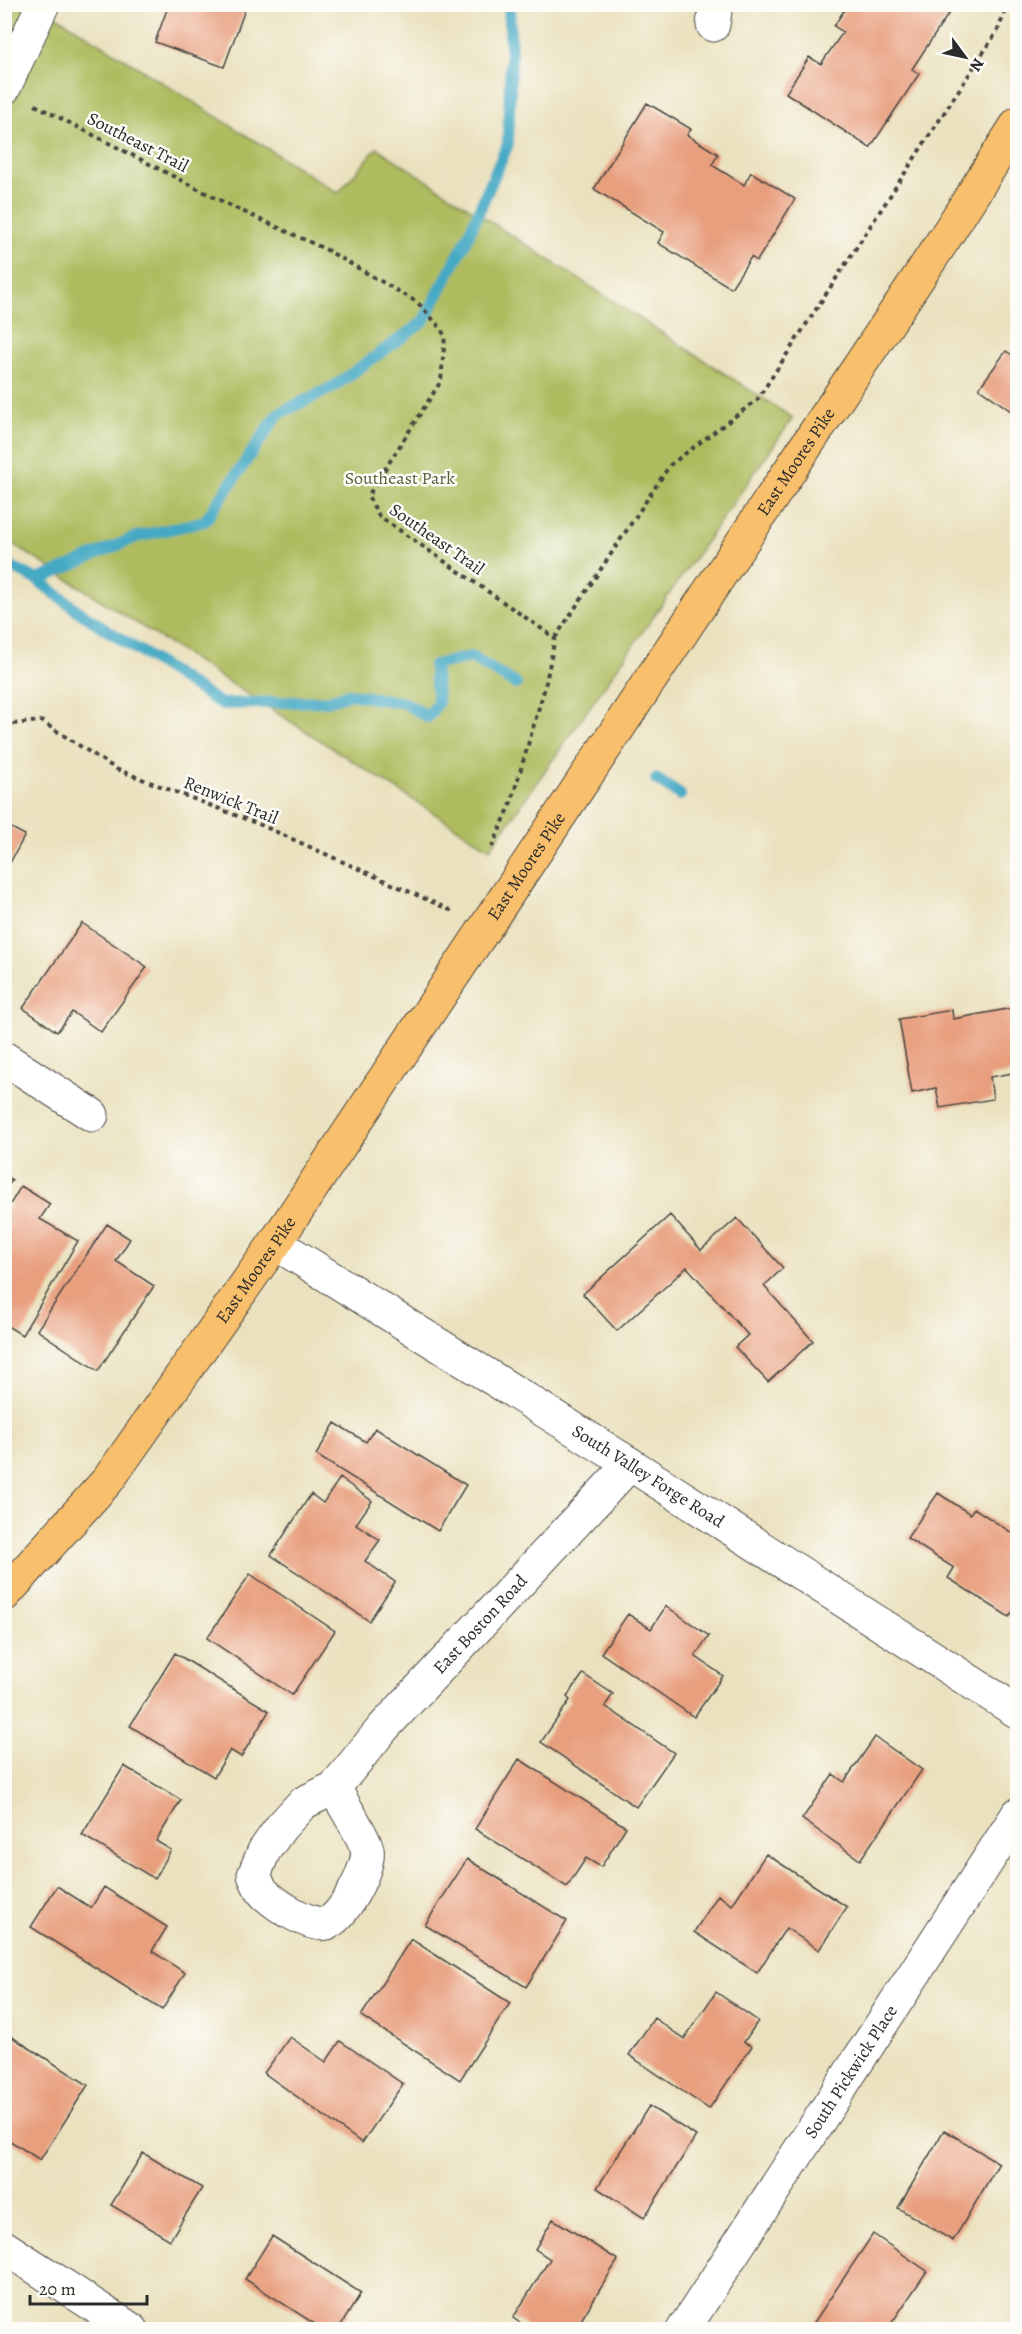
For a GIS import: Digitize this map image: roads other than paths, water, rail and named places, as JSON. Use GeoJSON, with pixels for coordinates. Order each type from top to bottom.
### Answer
{"type":"FeatureCollection","features":[{"type":"Feature","properties":{"kind":"main road","name":"East Moores Pike"},"geometry":{"type":"LineString","coordinates":[[6,1593],[108,1480],[275,1243],[946,236],[1017,123]]}},
{"type":"Feature","properties":{"kind":"street"},"geometry":{"type":"LineString","coordinates":[[15,94],[43,4]]}},
{"type":"Feature","properties":{"kind":"street"},"geometry":{"type":"LineString","coordinates":[[4,1058],[92,1115]]}},
{"type":"Feature","properties":{"kind":"street","name":"South Valley Forge Road"},"geometry":{"type":"LineString","coordinates":[[275,1243],[630,1464],[1017,1712]]}},
{"type":"Feature","properties":{"kind":"street","name":"East Boston Road"},"geometry":{"type":"LineString","coordinates":[[334,1788],[383,1728],[630,1464]]}},
{"type":"Feature","properties":{"kind":"street","name":"South Pickwick Place"},"geometry":{"type":"LineString","coordinates":[[683,2330],[1017,1814]]}},
{"type":"Feature","properties":{"kind":"street"},"geometry":{"type":"LineString","coordinates":[[4,2247],[132,2330]]}},
{"type":"Feature","properties":{"kind":"waterway"},"geometry":{"type":"LineString","coordinates":[[38,580],[136,537],[205,521],[278,414],[333,387],[423,322],[465,243],[508,144],[511,57],[509,4]]}},
{"type":"Feature","properties":{"kind":"waterway"},"geometry":{"type":"LineString","coordinates":[[4,563],[38,580],[78,611],[221,704],[327,701],[349,694],[405,703],[428,717],[438,702],[434,665],[471,657],[516,684]]}},
{"type":"Feature","properties":{"kind":"waterway"},"geometry":{"type":"LineString","coordinates":[[656,779],[680,795]]}},
{"type":"Feature","properties":{"kind":"park label","name":"Southeast Park"},"geometry":{"type":"Point","coordinates":[400,478]}}]}
